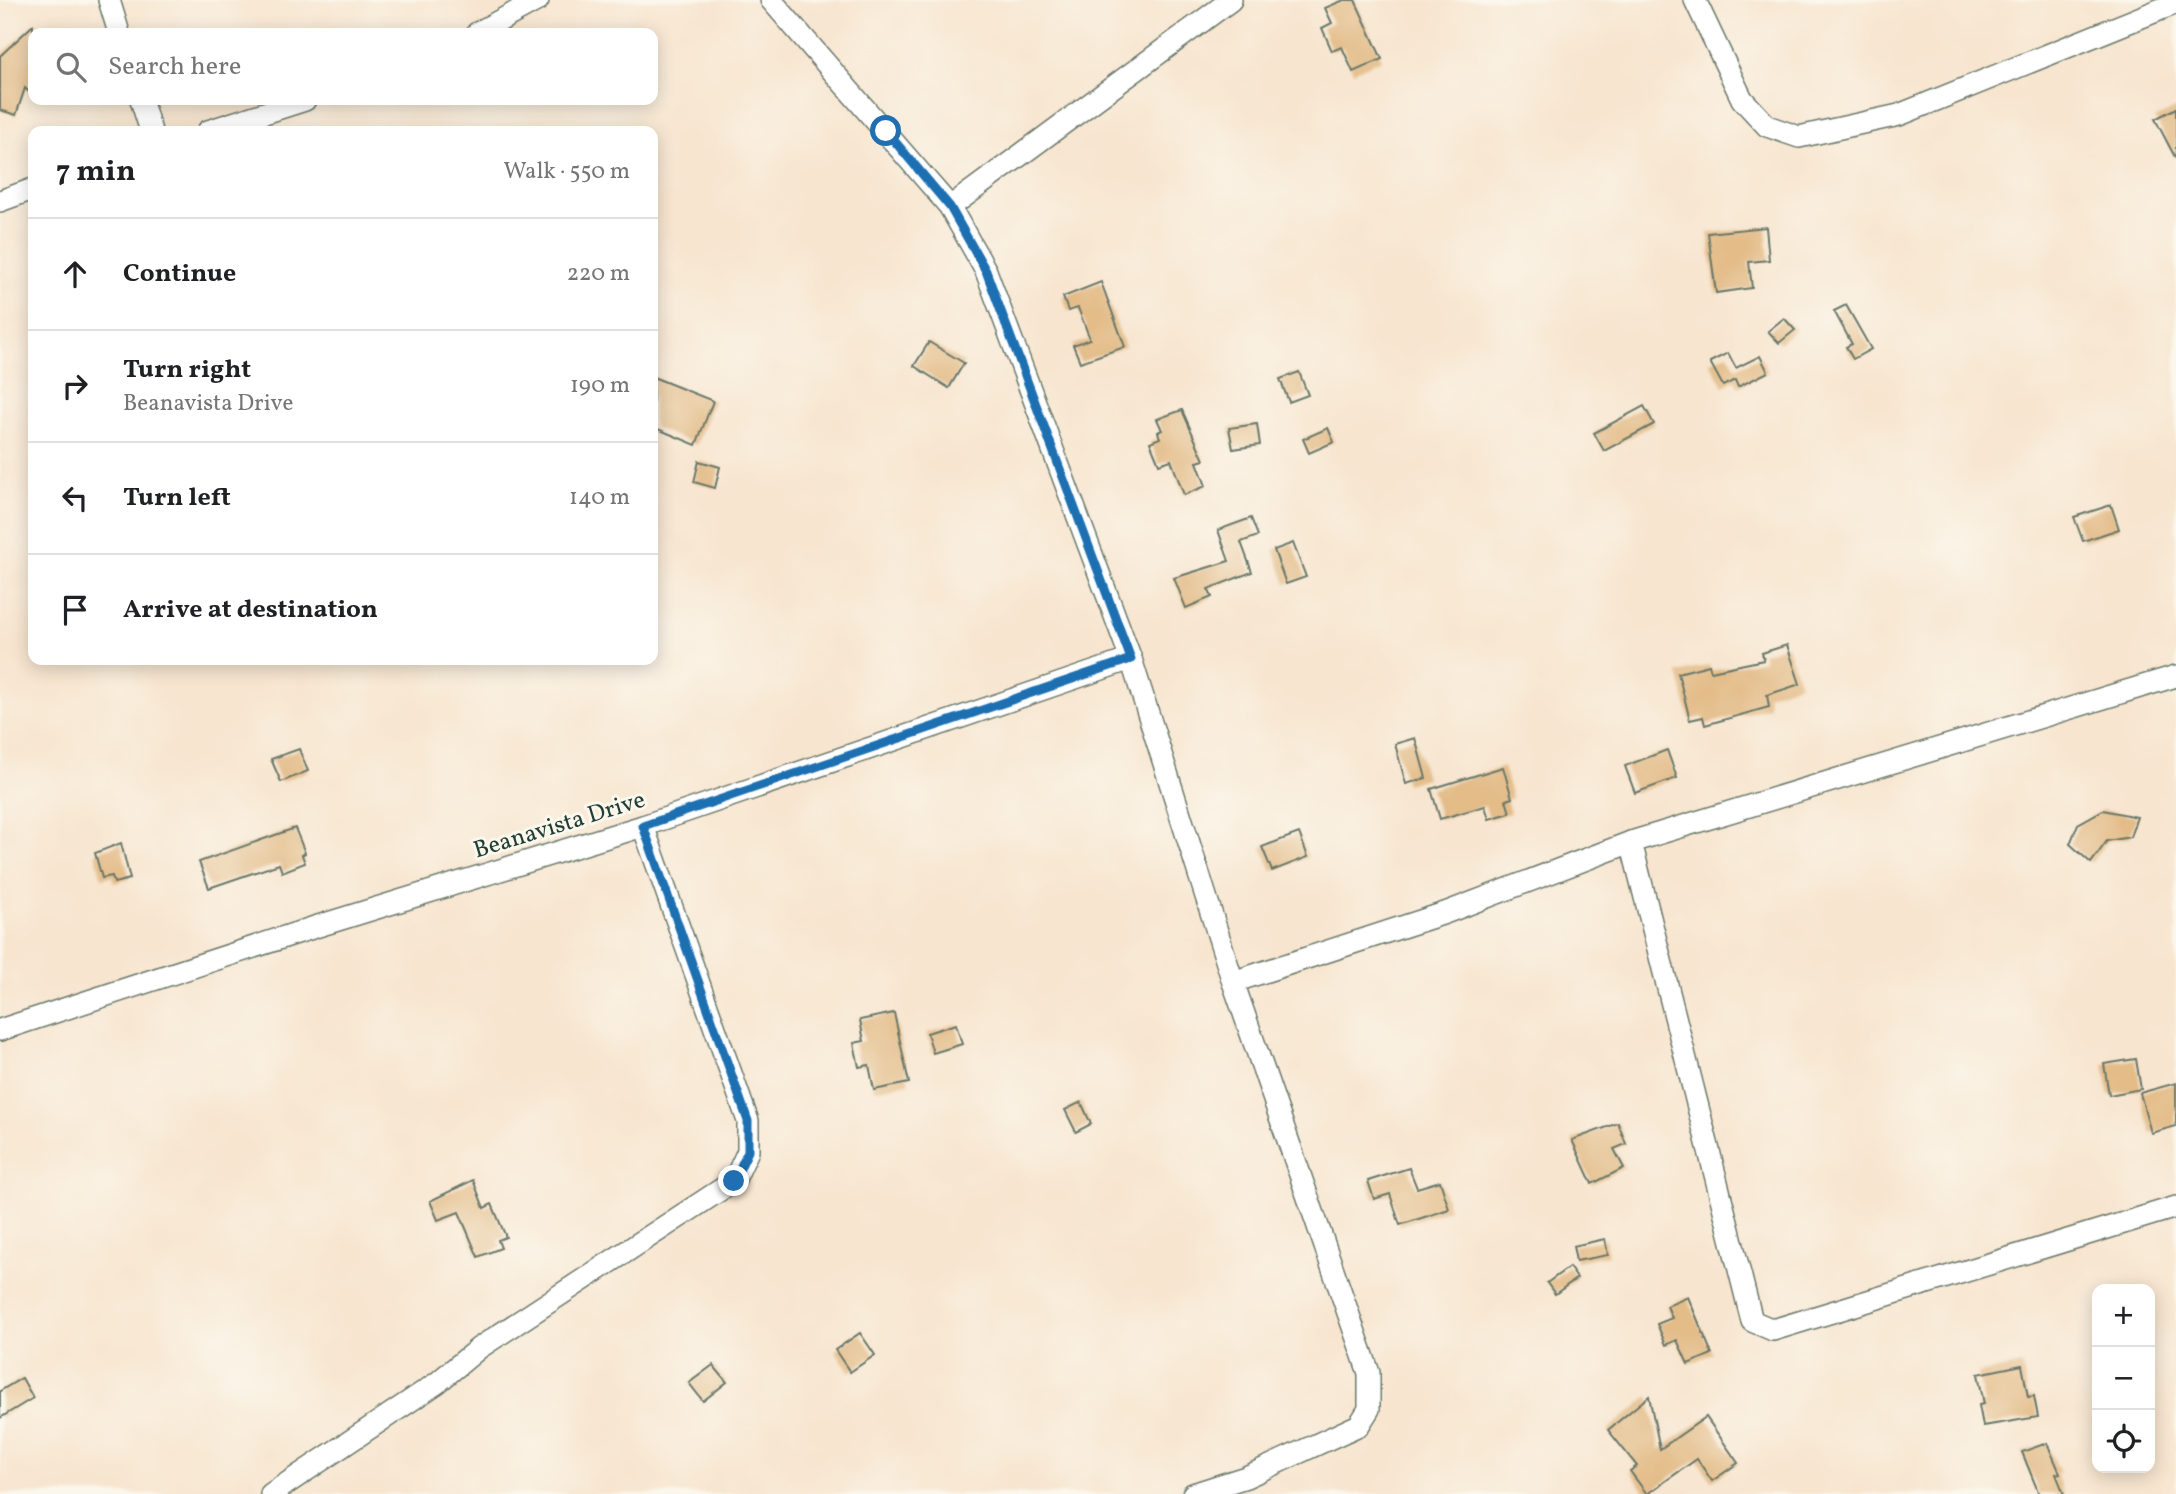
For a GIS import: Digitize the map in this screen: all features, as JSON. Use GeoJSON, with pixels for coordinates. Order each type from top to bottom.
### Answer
{"type":"FeatureCollection","features":[{"type":"Feature","properties":{"kind":"street"},"geometry":{"type":"LineString","coordinates":[[109,0],[117,28]]}},
{"type":"Feature","properties":{"kind":"street"},"geometry":{"type":"LineString","coordinates":[[486,28],[538,0]]}},
{"type":"Feature","properties":{"kind":"street"},"geometry":{"type":"LineString","coordinates":[[771,0],[950,207],[986,271],[1131,659],[1233,982],[1368,1373],[1369,1409],[1359,1426],[1246,1476],[1193,1494]]}},
{"type":"Feature","properties":{"kind":"street"},"geometry":{"type":"LineString","coordinates":[[950,207],[1231,0]]}},
{"type":"Feature","properties":{"kind":"street"},"geometry":{"type":"LineString","coordinates":[[1695,0],[1742,99],[1767,126],[1799,137],[1899,115],[2176,3]]}},
{"type":"Feature","properties":{"kind":"street"},"geometry":{"type":"LineString","coordinates":[[143,105],[149,126]]}},
{"type":"Feature","properties":{"kind":"street"},"geometry":{"type":"LineString","coordinates":[[224,126],[289,105]]}},
{"type":"Feature","properties":{"kind":"street"},"geometry":{"type":"LineString","coordinates":[[0,201],[28,192]]}},
{"type":"Feature","properties":{"kind":"street","name":"Beanavista Drive"},"geometry":{"type":"LineString","coordinates":[[0,1030],[315,927],[643,826],[1131,659]]}},
{"type":"Feature","properties":{"kind":"street"},"geometry":{"type":"LineString","coordinates":[[1233,982],[1445,912],[1631,842],[2176,676]]}},
{"type":"Feature","properties":{"kind":"street"},"geometry":{"type":"LineString","coordinates":[[271,1494],[437,1383],[479,1348],[734,1181],[748,1151],[748,1121],[643,826]]}},
{"type":"Feature","properties":{"kind":"street"},"geometry":{"type":"LineString","coordinates":[[1631,842],[1752,1321],[1773,1330],[2176,1207]]}},
{"type":"Feature","properties":{"kind":"building"},"geometry":{"type":"Polygon","coordinates":[[[1344,0],[1355,0],[1382,59],[1353,72],[1342,47],[1332,51],[1322,28],[1332,23],[1325,8],[1344,0]]]}},
{"type":"Feature","properties":{"kind":"building"},"geometry":{"type":"Polygon","coordinates":[[[28,30],[28,91],[25,88],[16,115],[0,110],[0,56],[28,30]]]}},
{"type":"Feature","properties":{"kind":"building"},"geometry":{"type":"Polygon","coordinates":[[[2176,108],[2176,159],[2155,119],[2176,108]]]}},
{"type":"Feature","properties":{"kind":"building"},"geometry":{"type":"Polygon","coordinates":[[[1766,227],[1769,260],[1749,262],[1752,288],[1716,293],[1708,233],[1766,227]]]}},
{"type":"Feature","properties":{"kind":"building"},"geometry":{"type":"Polygon","coordinates":[[[1101,282],[1125,347],[1080,362],[1073,345],[1090,339],[1078,308],[1068,311],[1063,297],[1101,282]]]}},
{"type":"Feature","properties":{"kind":"building"},"geometry":{"type":"Polygon","coordinates":[[[1846,305],[1871,349],[1853,359],[1846,347],[1852,344],[1834,311],[1846,305]]]}},
{"type":"Feature","properties":{"kind":"building"},"geometry":{"type":"Polygon","coordinates":[[[1784,318],[1795,330],[1779,343],[1768,331],[1784,318]]]}},
{"type":"Feature","properties":{"kind":"building"},"geometry":{"type":"Polygon","coordinates":[[[929,342],[964,363],[949,388],[914,366],[929,342]]]}},
{"type":"Feature","properties":{"kind":"building"},"geometry":{"type":"Polygon","coordinates":[[[1728,353],[1736,368],[1760,356],[1768,372],[1738,387],[1735,380],[1723,386],[1710,362],[1728,353]]]}},
{"type":"Feature","properties":{"kind":"building"},"geometry":{"type":"Polygon","coordinates":[[[1299,372],[1308,395],[1289,402],[1280,379],[1299,372]]]}},
{"type":"Feature","properties":{"kind":"building"},"geometry":{"type":"Polygon","coordinates":[[[658,379],[713,401],[696,445],[658,429],[658,379]]]}},
{"type":"Feature","properties":{"kind":"building"},"geometry":{"type":"Polygon","coordinates":[[[1644,406],[1654,424],[1604,451],[1594,433],[1644,406]]]}},
{"type":"Feature","properties":{"kind":"building"},"geometry":{"type":"Polygon","coordinates":[[[1182,410],[1204,460],[1197,462],[1206,486],[1184,495],[1171,460],[1159,464],[1150,442],[1160,438],[1158,432],[1162,430],[1157,419],[1182,410]]]}},
{"type":"Feature","properties":{"kind":"building"},"geometry":{"type":"Polygon","coordinates":[[[1257,424],[1260,445],[1233,449],[1229,428],[1257,424]]]}},
{"type":"Feature","properties":{"kind":"building"},"geometry":{"type":"Polygon","coordinates":[[[1328,428],[1334,442],[1309,453],[1303,439],[1328,428]]]}},
{"type":"Feature","properties":{"kind":"building"},"geometry":{"type":"Polygon","coordinates":[[[699,461],[720,467],[715,488],[694,482],[699,461]]]}},
{"type":"Feature","properties":{"kind":"building"},"geometry":{"type":"Polygon","coordinates":[[[2111,505],[2119,529],[2083,541],[2074,517],[2111,505]]]}},
{"type":"Feature","properties":{"kind":"building"},"geometry":{"type":"Polygon","coordinates":[[[1251,518],[1258,536],[1241,542],[1252,572],[1208,589],[1212,597],[1186,608],[1174,578],[1229,561],[1218,530],[1251,518]]]}},
{"type":"Feature","properties":{"kind":"building"},"geometry":{"type":"Polygon","coordinates":[[[1293,543],[1306,577],[1286,584],[1274,550],[1293,543]]]}},
{"type":"Feature","properties":{"kind":"building"},"geometry":{"type":"Polygon","coordinates":[[[1787,645],[1800,684],[1767,695],[1769,707],[1705,725],[1703,717],[1690,720],[1678,673],[1709,665],[1711,671],[1764,660],[1762,653],[1787,645]]]}},
{"type":"Feature","properties":{"kind":"building"},"geometry":{"type":"Polygon","coordinates":[[[1415,738],[1426,778],[1406,784],[1395,744],[1415,738]]]}},
{"type":"Feature","properties":{"kind":"building"},"geometry":{"type":"Polygon","coordinates":[[[299,749],[308,771],[281,782],[271,759],[299,749]]]}},
{"type":"Feature","properties":{"kind":"building"},"geometry":{"type":"Polygon","coordinates":[[[1667,750],[1677,778],[1635,793],[1625,766],[1667,750]]]}},
{"type":"Feature","properties":{"kind":"building"},"geometry":{"type":"Polygon","coordinates":[[[1503,767],[1512,798],[1506,800],[1510,813],[1489,819],[1485,806],[1440,819],[1431,789],[1503,767]]]}},
{"type":"Feature","properties":{"kind":"building"},"geometry":{"type":"Polygon","coordinates":[[[2103,810],[2137,817],[2130,837],[2107,841],[2091,863],[2070,844],[2078,824],[2103,810]]]}},
{"type":"Feature","properties":{"kind":"building"},"geometry":{"type":"Polygon","coordinates":[[[295,828],[305,853],[302,855],[305,863],[282,872],[279,864],[209,888],[199,862],[295,828]]]}},
{"type":"Feature","properties":{"kind":"building"},"geometry":{"type":"Polygon","coordinates":[[[1299,833],[1308,857],[1272,871],[1262,847],[1299,833]]]}},
{"type":"Feature","properties":{"kind":"building"},"geometry":{"type":"Polygon","coordinates":[[[121,843],[130,879],[114,883],[112,876],[102,878],[95,853],[121,843]]]}},
{"type":"Feature","properties":{"kind":"building"},"geometry":{"type":"Polygon","coordinates":[[[894,1013],[909,1083],[874,1090],[869,1065],[859,1067],[854,1043],[864,1041],[860,1020],[894,1013]]]}},
{"type":"Feature","properties":{"kind":"building"},"geometry":{"type":"Polygon","coordinates":[[[956,1024],[962,1044],[933,1053],[927,1033],[956,1024]]]}},
{"type":"Feature","properties":{"kind":"building"},"geometry":{"type":"Polygon","coordinates":[[[2136,1059],[2141,1089],[2109,1095],[2104,1064],[2136,1059]]]}},
{"type":"Feature","properties":{"kind":"building"},"geometry":{"type":"Polygon","coordinates":[[[2176,1083],[2176,1126],[2151,1133],[2140,1093],[2176,1083]]]}},
{"type":"Feature","properties":{"kind":"building"},"geometry":{"type":"Polygon","coordinates":[[[1081,1102],[1091,1124],[1076,1132],[1065,1110],[1081,1102]]]}},
{"type":"Feature","properties":{"kind":"building"},"geometry":{"type":"Polygon","coordinates":[[[1618,1123],[1626,1144],[1614,1149],[1624,1168],[1592,1184],[1572,1140],[1618,1123]]]}},
{"type":"Feature","properties":{"kind":"building"},"geometry":{"type":"Polygon","coordinates":[[[1409,1168],[1417,1188],[1440,1181],[1449,1209],[1400,1225],[1390,1194],[1374,1199],[1368,1181],[1409,1168]]]}},
{"type":"Feature","properties":{"kind":"building"},"geometry":{"type":"Polygon","coordinates":[[[473,1180],[484,1208],[492,1204],[506,1237],[498,1240],[501,1248],[478,1257],[459,1212],[438,1220],[430,1201],[473,1180]]]}},
{"type":"Feature","properties":{"kind":"building"},"geometry":{"type":"Polygon","coordinates":[[[1605,1239],[1608,1255],[1576,1261],[1573,1246],[1605,1239]]]}},
{"type":"Feature","properties":{"kind":"building"},"geometry":{"type":"Polygon","coordinates":[[[1569,1267],[1577,1278],[1555,1294],[1547,1283],[1569,1267]]]}},
{"type":"Feature","properties":{"kind":"building"},"geometry":{"type":"Polygon","coordinates":[[[1688,1297],[1712,1354],[1688,1364],[1677,1340],[1666,1345],[1657,1324],[1672,1318],[1667,1306],[1688,1297]]]}},
{"type":"Feature","properties":{"kind":"building"},"geometry":{"type":"Polygon","coordinates":[[[860,1333],[875,1355],[850,1372],[835,1350],[860,1333]]]}},
{"type":"Feature","properties":{"kind":"building"},"geometry":{"type":"Polygon","coordinates":[[[713,1365],[727,1382],[703,1401],[689,1383],[713,1365]]]}},
{"type":"Feature","properties":{"kind":"building"},"geometry":{"type":"Polygon","coordinates":[[[2022,1365],[2028,1397],[2034,1396],[2038,1417],[1983,1426],[1979,1405],[1984,1404],[1978,1374],[2022,1365]]]}},
{"type":"Feature","properties":{"kind":"building"},"geometry":{"type":"Polygon","coordinates":[[[22,1378],[33,1398],[0,1418],[0,1391],[22,1378]]]}},
{"type":"Feature","properties":{"kind":"building"},"geometry":{"type":"Polygon","coordinates":[[[1649,1396],[1660,1449],[1706,1417],[1738,1463],[1712,1481],[1697,1459],[1647,1494],[1630,1471],[1637,1466],[1608,1430],[1649,1396]]]}},
{"type":"Feature","properties":{"kind":"building"},"geometry":{"type":"Polygon","coordinates":[[[2047,1443],[2060,1473],[2056,1474],[2064,1494],[2039,1494],[2022,1452],[2047,1443]]]}},
{"type":"Feature","properties":{"kind":"route"},"geometry":{"type":"LineString","coordinates":[[734,1181],[748,1151],[748,1121],[643,826],[1131,659],[986,271],[950,207],[886,131]]}}]}
